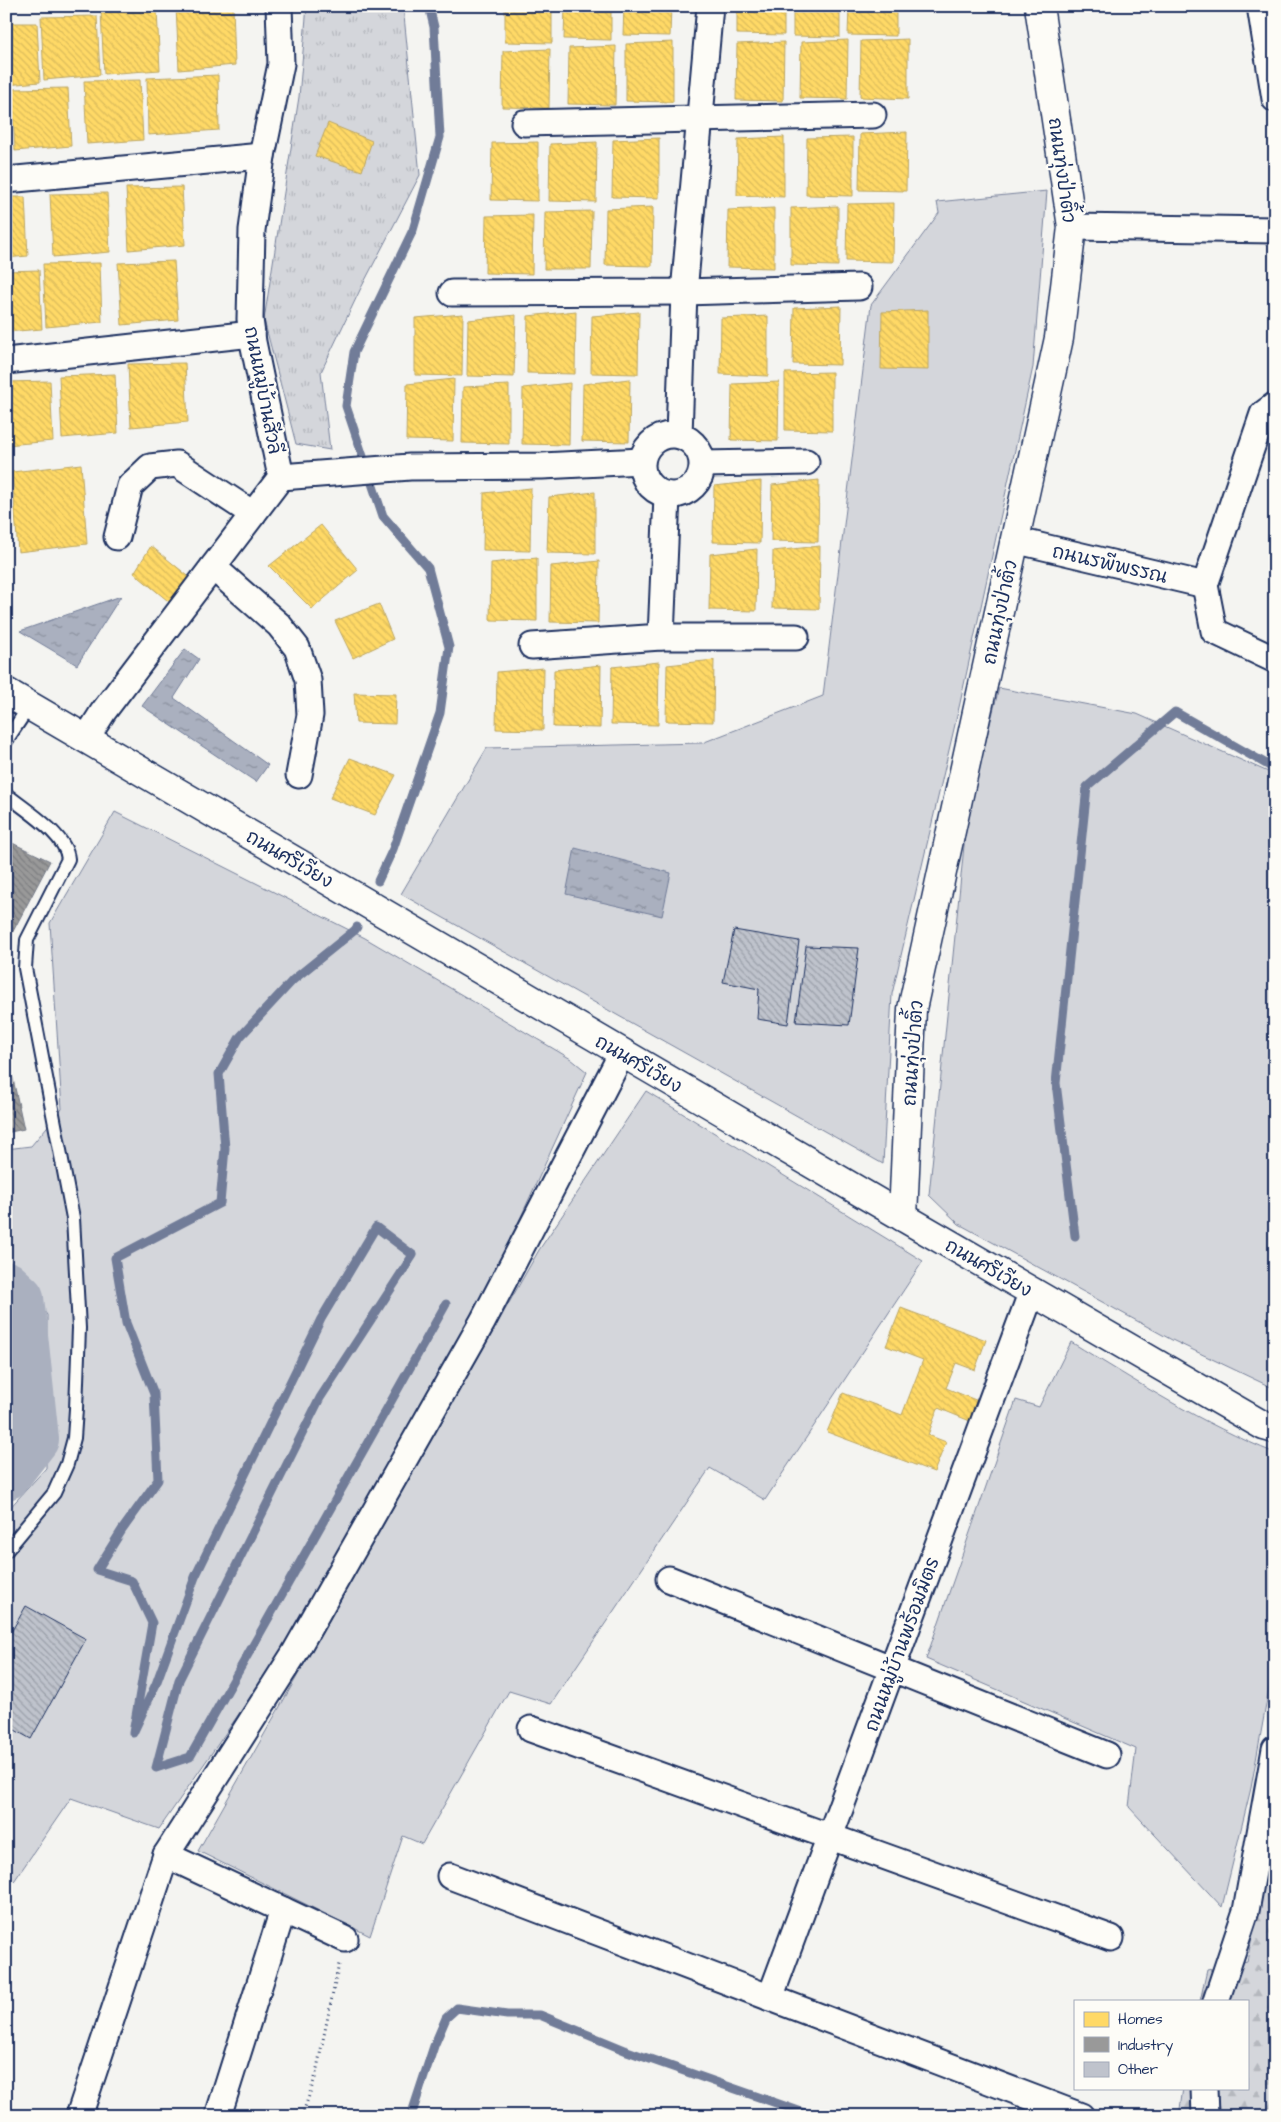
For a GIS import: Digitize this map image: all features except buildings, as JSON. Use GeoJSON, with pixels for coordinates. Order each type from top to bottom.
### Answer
{"type":"FeatureCollection","features":[{"type":"Feature","properties":{"kind":"main road","name":"ถนนทุ่งป่าติ้ว"},"geometry":{"type":"LineString","coordinates":[[903,1217],[912,1009],[1059,338],[1072,227],[1039,6]]}},
{"type":"Feature","properties":{"kind":"main road","name":"ถนนศรีเวียง"},"geometry":{"type":"LineString","coordinates":[[6,692],[903,1217],[1264,1426],[1275,1429]]}},
{"type":"Feature","properties":{"kind":"street","name":"ถนนหมู่บ้านสีวลี"},"geometry":{"type":"LineString","coordinates":[[86,739],[102,712],[281,477],[252,334],[250,302],[252,230],[262,156],[281,64],[280,6]]}},
{"type":"Feature","properties":{"kind":"street"},"geometry":{"type":"LineString","coordinates":[[679,435],[684,292],[710,6]]}},
{"type":"Feature","properties":{"kind":"street"},"geometry":{"type":"LineString","coordinates":[[1260,6],[1275,100]]}},
{"type":"Feature","properties":{"kind":"street"},"geometry":{"type":"LineString","coordinates":[[524,123],[873,115]]}},
{"type":"Feature","properties":{"kind":"street"},"geometry":{"type":"LineString","coordinates":[[6,180],[262,156]]}},
{"type":"Feature","properties":{"kind":"street"},"geometry":{"type":"LineString","coordinates":[[1072,227],[1275,230]]}},
{"type":"Feature","properties":{"kind":"street"},"geometry":{"type":"LineString","coordinates":[[452,293],[684,292],[859,287]]}},
{"type":"Feature","properties":{"kind":"street"},"geometry":{"type":"LineString","coordinates":[[6,361],[252,334]]}},
{"type":"Feature","properties":{"kind":"street"},"geometry":{"type":"LineString","coordinates":[[1275,405],[1264,414],[1205,585],[1214,631],[1275,660]]}},
{"type":"Feature","properties":{"kind":"street"},"geometry":{"type":"LineString","coordinates":[[679,435],[687,438],[695,445],[701,454],[703,464],[701,475],[696,484],[688,491],[678,495],[667,496],[657,492],[649,485],[644,476],[642,461],[648,446],[656,439],[679,435]]}},
{"type":"Feature","properties":{"kind":"street"},"geometry":{"type":"LineString","coordinates":[[281,477],[410,468],[542,466],[642,461]]}},
{"type":"Feature","properties":{"kind":"street"},"geometry":{"type":"LineString","coordinates":[[703,464],[806,462]]}},
{"type":"Feature","properties":{"kind":"street"},"geometry":{"type":"LineString","coordinates":[[117,537],[130,486],[150,467],[177,464],[253,514]]}},
{"type":"Feature","properties":{"kind":"street"},"geometry":{"type":"LineString","coordinates":[[661,637],[667,496]]}},
{"type":"Feature","properties":{"kind":"street","name":"ถนนรพีพรรณ"},"geometry":{"type":"LineString","coordinates":[[1014,540],[1205,585]]}},
{"type":"Feature","properties":{"kind":"street"},"geometry":{"type":"LineString","coordinates":[[213,567],[279,625],[297,648],[308,680],[310,714],[299,775]]}},
{"type":"Feature","properties":{"kind":"street"},"geometry":{"type":"LineString","coordinates":[[532,646],[661,637],[796,637]]}},
{"type":"Feature","properties":{"kind":"street"},"geometry":{"type":"LineString","coordinates":[[79,2116],[166,1855],[299,1646],[483,1321],[622,1053]]}},
{"type":"Feature","properties":{"kind":"street","name":"ถนนหมู่บ้านพร้อมมิตร"},"geometry":{"type":"LineString","coordinates":[[770,1998],[1032,1291]]}},
{"type":"Feature","properties":{"kind":"street"},"geometry":{"type":"LineString","coordinates":[[669,1579],[893,1667],[1107,1755]]}},
{"type":"Feature","properties":{"kind":"street"},"geometry":{"type":"LineString","coordinates":[[531,1728],[1111,1938]]}},
{"type":"Feature","properties":{"kind":"street"},"geometry":{"type":"LineString","coordinates":[[1216,2000],[1246,1912],[1275,1749]]}},
{"type":"Feature","properties":{"kind":"street"},"geometry":{"type":"LineString","coordinates":[[166,1855],[345,1939]]}},
{"type":"Feature","properties":{"kind":"street"},"geometry":{"type":"LineString","coordinates":[[450,1876],[1081,2116]]}},
{"type":"Feature","properties":{"kind":"street"},"geometry":{"type":"LineString","coordinates":[[218,2116],[282,1910]]}},
{"type":"Feature","properties":{"kind":"street"},"geometry":{"type":"LineString","coordinates":[[1204,2090],[1205,2116]]}},
{"type":"Feature","properties":{"kind":"lane"},"geometry":{"type":"LineString","coordinates":[[6,741],[30,706]]}},
{"type":"Feature","properties":{"kind":"lane"},"geometry":{"type":"LineString","coordinates":[[6,794],[57,836],[68,852],[68,860],[27,940],[25,968],[73,1218],[79,1328],[74,1438],[67,1464],[54,1493],[6,1552]]}},
{"type":"Feature","properties":{"kind":"path"},"geometry":{"type":"LineString","coordinates":[[302,2116],[316,2078],[345,1939]]}},
{"type":"Feature","properties":{"kind":"green space"},"geometry":{"type":"Polygon","coordinates":[[[307,6],[403,6],[420,175],[360,290],[321,372],[330,450],[296,444],[264,320],[299,97],[307,6]]]}},
{"type":"Feature","properties":{"kind":"green space"},"geometry":{"type":"Polygon","coordinates":[[[1047,191],[1033,367],[960,703],[892,994],[883,1164],[401,894],[487,748],[702,743],[823,696],[871,305],[939,213],[937,202],[1047,191]]]}},
{"type":"Feature","properties":{"kind":"green space"},"geometry":{"type":"Polygon","coordinates":[[[999,688],[1137,714],[1275,775],[1275,1389],[1172,1340],[959,1224],[929,1195],[967,816],[999,688]]]}},
{"type":"Feature","properties":{"kind":"green space"},"geometry":{"type":"Polygon","coordinates":[[[115,812],[365,938],[571,1059],[587,1072],[457,1357],[329,1584],[159,1829],[71,1798],[8,1890],[6,1897],[6,1512],[46,1468],[47,1315],[6,1259],[6,1149],[31,1146],[62,1109],[50,923],[115,812]]]}},
{"type":"Feature","properties":{"kind":"green space"},"geometry":{"type":"Polygon","coordinates":[[[646,1091],[923,1261],[765,1500],[710,1468],[551,1704],[509,1691],[422,1844],[403,1836],[370,1936],[198,1851],[539,1250],[646,1091]]]}},
{"type":"Feature","properties":{"kind":"green space"},"geometry":{"type":"Polygon","coordinates":[[[1071,1342],[1196,1416],[1275,1453],[1275,1655],[1251,1788],[1222,1907],[1129,1807],[1136,1749],[926,1659],[1016,1400],[1039,1407],[1071,1342]]]}},
{"type":"Feature","properties":{"kind":"green space"},"geometry":{"type":"Polygon","coordinates":[[[1275,1814],[1275,2116],[1179,2116],[1183,2090],[1248,2090],[1248,2000],[1200,2000],[1207,1970],[1247,1961],[1265,1875],[1275,1814]]]}},
{"type":"Feature","properties":{"kind":"water"},"geometry":{"type":"Polygon","coordinates":[[[121,596],[77,665],[20,631],[121,596]]]}},
{"type":"Feature","properties":{"kind":"water"},"geometry":{"type":"Polygon","coordinates":[[[185,649],[199,659],[174,698],[268,765],[256,782],[142,706],[185,649]]]}},
{"type":"Feature","properties":{"kind":"water"},"geometry":{"type":"Polygon","coordinates":[[[575,848],[671,873],[662,916],[566,894],[575,848]]]}},
{"type":"Feature","properties":{"kind":"waterway"},"geometry":{"type":"LineString","coordinates":[[378,881],[393,849],[440,713],[449,647],[428,568],[383,516],[346,406],[354,352],[413,230],[440,137],[434,27],[429,6]]}},
{"type":"Feature","properties":{"kind":"waterway"},"geometry":{"type":"LineString","coordinates":[[1075,1236],[1056,1083],[1087,787],[1175,712],[1275,769]]}},
{"type":"Feature","properties":{"kind":"waterway"},"geometry":{"type":"LineString","coordinates":[[357,927],[293,980],[240,1037],[219,1074],[225,1148],[220,1203],[115,1258],[126,1323],[154,1394],[158,1480],[122,1530],[97,1570],[132,1581],[152,1623],[133,1733],[156,1684],[195,1577],[321,1319],[376,1227],[413,1255],[320,1398],[179,1680],[156,1768],[190,1757],[446,1304]]}},
{"type":"Feature","properties":{"kind":"waterway"},"geometry":{"type":"LineString","coordinates":[[6,1286],[19,1298],[34,1439],[6,1475]]}},
{"type":"Feature","properties":{"kind":"waterway"},"geometry":{"type":"LineString","coordinates":[[411,2116],[434,2046],[446,2018],[457,2008],[507,2015],[540,2015],[627,2051],[813,2116]]}}]}
